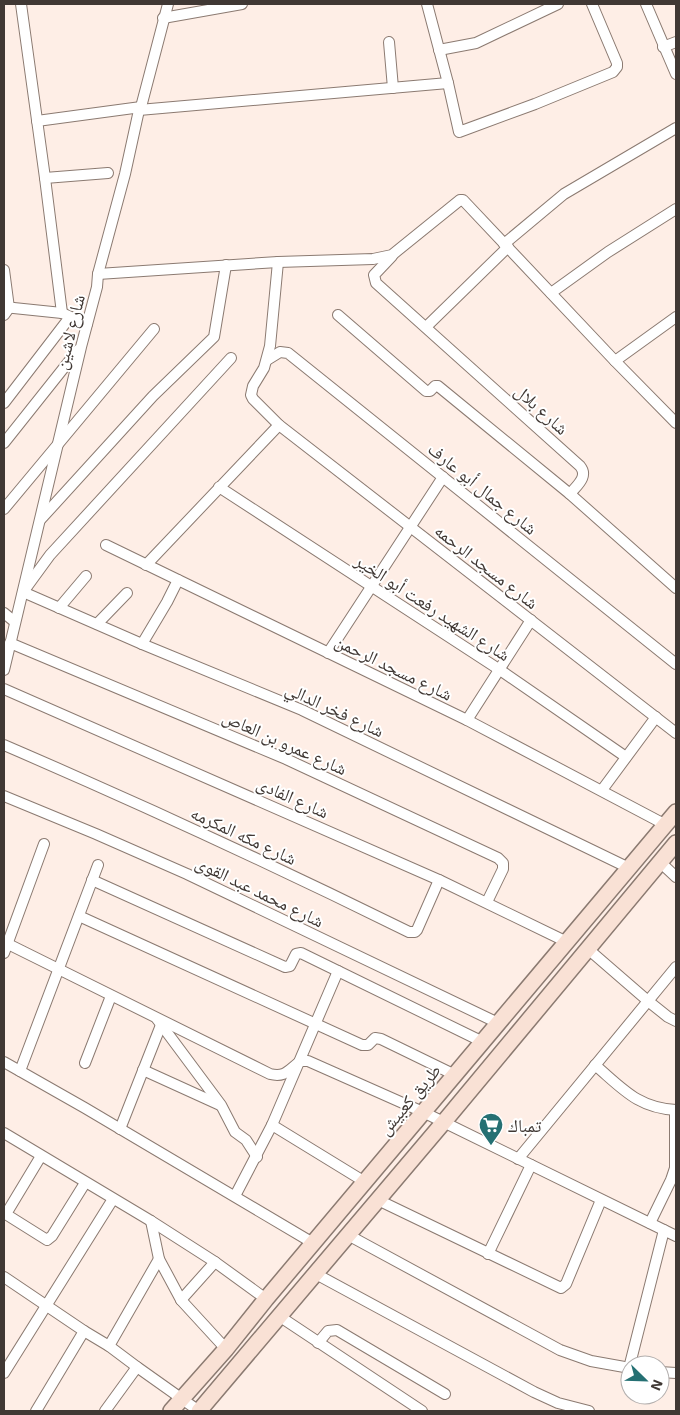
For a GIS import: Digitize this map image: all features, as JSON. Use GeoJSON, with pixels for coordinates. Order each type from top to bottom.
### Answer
{"type":"FeatureCollection","features":[{"type":"Feature","properties":{"kind":"street"},"geometry":{"type":"LineString","coordinates":[[4,402],[66,315],[20,4]]}},
{"type":"Feature","properties":{"kind":"street","name":"شارع لاشين"},"geometry":{"type":"LineString","coordinates":[[4,670],[7,641],[14,626],[97,287],[98,274],[168,4]]}},
{"type":"Feature","properties":{"kind":"street"},"geometry":{"type":"LineString","coordinates":[[163,18],[242,4]]}},
{"type":"Feature","properties":{"kind":"street"},"geometry":{"type":"LineString","coordinates":[[427,4],[448,83],[458,132],[535,104],[610,74],[615,70],[617,63],[592,4]]}},
{"type":"Feature","properties":{"kind":"street"},"geometry":{"type":"LineString","coordinates":[[439,50],[474,44],[558,4]]}},
{"type":"Feature","properties":{"kind":"street"},"geometry":{"type":"LineString","coordinates":[[646,4],[676,74]]}},
{"type":"Feature","properties":{"kind":"street"},"geometry":{"type":"LineString","coordinates":[[389,42],[394,88]]}},
{"type":"Feature","properties":{"kind":"street"},"geometry":{"type":"LineString","coordinates":[[664,47],[676,42]]}},
{"type":"Feature","properties":{"kind":"street"},"geometry":{"type":"LineString","coordinates":[[37,121],[140,108],[448,83]]}},
{"type":"Feature","properties":{"kind":"street"},"geometry":{"type":"LineString","coordinates":[[426,327],[506,246],[564,194],[676,128]]}},
{"type":"Feature","properties":{"kind":"street"},"geometry":{"type":"LineString","coordinates":[[46,178],[108,173]]}},
{"type":"Feature","properties":{"kind":"street"},"geometry":{"type":"LineString","coordinates":[[98,274],[278,262],[373,260],[392,255],[462,200],[616,361],[675,419]]}},
{"type":"Feature","properties":{"kind":"street"},"geometry":{"type":"LineString","coordinates":[[551,293],[608,252],[676,209]]}},
{"type":"Feature","properties":{"kind":"street","name":"شارع بلال"},"geometry":{"type":"LineString","coordinates":[[392,255],[376,272],[374,281],[583,469],[584,476],[570,494]]}},
{"type":"Feature","properties":{"kind":"street"},"geometry":{"type":"LineString","coordinates":[[267,360],[278,262]]}},
{"type":"Feature","properties":{"kind":"street"},"geometry":{"type":"LineString","coordinates":[[40,520],[153,396],[214,337],[226,265]]}},
{"type":"Feature","properties":{"kind":"street"},"geometry":{"type":"LineString","coordinates":[[4,270],[5,310],[66,315],[87,324]]}},
{"type":"Feature","properties":{"kind":"street"},"geometry":{"type":"LineString","coordinates":[[338,315],[426,391],[430,391],[435,386],[438,386],[570,494],[676,588]]}},
{"type":"Feature","properties":{"kind":"street"},"geometry":{"type":"LineString","coordinates":[[616,361],[676,316]]}},
{"type":"Feature","properties":{"kind":"street"},"geometry":{"type":"LineString","coordinates":[[4,509],[154,329]]}},
{"type":"Feature","properties":{"kind":"street"},"geometry":{"type":"LineString","coordinates":[[4,443],[81,347]]}},
{"type":"Feature","properties":{"kind":"street","name":"شارع جمال أبو عارف"},"geometry":{"type":"LineString","coordinates":[[267,360],[280,352],[288,353],[676,664]]}},
{"type":"Feature","properties":{"kind":"street"},"geometry":{"type":"LineString","coordinates":[[22,592],[50,555],[231,358]]}},
{"type":"Feature","properties":{"kind":"street","name":"شارع مسجد الرحمه"},"geometry":{"type":"LineString","coordinates":[[267,360],[253,386],[252,395],[253,399],[279,425],[676,733]]}},
{"type":"Feature","properties":{"kind":"street"},"geometry":{"type":"LineString","coordinates":[[146,565],[279,425]]}},
{"type":"Feature","properties":{"kind":"street"},"geometry":{"type":"LineString","coordinates":[[328,653],[443,477]]}},
{"type":"Feature","properties":{"kind":"street","name":"شارع الشهيد رفعت أبو الخير"},"geometry":{"type":"LineString","coordinates":[[220,487],[500,670],[626,757]]}},
{"type":"Feature","properties":{"kind":"street","name":"شارع مسجد الرحمن"},"geometry":{"type":"LineString","coordinates":[[106,545],[467,720],[666,824]]}},
{"type":"Feature","properties":{"kind":"street"},"geometry":{"type":"LineString","coordinates":[[59,608],[86,576]]}},
{"type":"Feature","properties":{"kind":"street"},"geometry":{"type":"LineString","coordinates":[[142,644],[178,580]]}},
{"type":"Feature","properties":{"kind":"street","name":"شارع فخر الدالي"},"geometry":{"type":"LineString","coordinates":[[22,592],[302,710],[629,868]]}},
{"type":"Feature","properties":{"kind":"street"},"geometry":{"type":"LineString","coordinates":[[97,624],[127,593]]}},
{"type":"Feature","properties":{"kind":"street"},"geometry":{"type":"LineString","coordinates":[[4,613],[14,626]]}},
{"type":"Feature","properties":{"kind":"street"},"geometry":{"type":"LineString","coordinates":[[467,720],[531,620]]}},
{"type":"Feature","properties":{"kind":"street","name":"شارع عمرو بن العاص"},"geometry":{"type":"LineString","coordinates":[[7,641],[286,759],[498,858],[503,863],[504,869],[487,902]]}},
{"type":"Feature","properties":{"kind":"street","name":"شارع الفادى"},"geometry":{"type":"LineString","coordinates":[[4,689],[439,880],[567,942]]}},
{"type":"Feature","properties":{"kind":"street"},"geometry":{"type":"LineString","coordinates":[[602,790],[656,717]]}},
{"type":"Feature","properties":{"kind":"street","name":"شارع مكه المكرمه"},"geometry":{"type":"LineString","coordinates":[[4,745],[110,791],[412,933],[417,930],[439,880]]}},
{"type":"Feature","properties":{"kind":"street","name":"شارع محمد عبد القوى"},"geometry":{"type":"LineString","coordinates":[[4,796],[187,874],[498,1023]]}},
{"type":"Feature","properties":{"kind":"street","name":"طريق كعبيش"},"geometry":{"type":"LineString","coordinates":[[171,1411],[226,1349],[676,812]]}},
{"type":"Feature","properties":{"kind":"street"},"geometry":{"type":"LineString","coordinates":[[4,1277],[84,1331],[110,1346],[199,1411],[443,1123],[676,843]]}},
{"type":"Feature","properties":{"kind":"street"},"geometry":{"type":"LineString","coordinates":[[44,844],[5,946],[59,969],[159,1022],[270,1074],[283,1075],[301,1061],[308,1061],[423,1112],[676,1236]]}},
{"type":"Feature","properties":{"kind":"street"},"geometry":{"type":"LineString","coordinates":[[660,862],[676,877]]}},
{"type":"Feature","properties":{"kind":"street"},"geometry":{"type":"LineString","coordinates":[[20,1071],[98,865]]}},
{"type":"Feature","properties":{"kind":"street"},"geometry":{"type":"LineString","coordinates":[[92,880],[285,967],[290,966],[299,952],[483,1042]]}},
{"type":"Feature","properties":{"kind":"street"},"geometry":{"type":"LineString","coordinates":[[79,916],[314,1024],[364,1045],[375,1038],[381,1039],[455,1075]]}},
{"type":"Feature","properties":{"kind":"street"},"geometry":{"type":"LineString","coordinates":[[588,948],[648,1001],[676,1021]]}},
{"type":"Feature","properties":{"kind":"street"},"geometry":{"type":"LineString","coordinates":[[518,1159],[676,967]]}},
{"type":"Feature","properties":{"kind":"street"},"geometry":{"type":"LineString","coordinates":[[235,1196],[272,1125],[338,971]]}},
{"type":"Feature","properties":{"kind":"street"},"geometry":{"type":"LineString","coordinates":[[85,1063],[111,996]]}},
{"type":"Feature","properties":{"kind":"street"},"geometry":{"type":"LineString","coordinates":[[120,1129],[159,1022]]}},
{"type":"Feature","properties":{"kind":"street"},"geometry":{"type":"LineString","coordinates":[[159,1022],[221,1106],[235,1132],[246,1140],[257,1157]]}},
{"type":"Feature","properties":{"kind":"street"},"geometry":{"type":"LineString","coordinates":[[4,1062],[313,1243]]}},
{"type":"Feature","properties":{"kind":"street"},"geometry":{"type":"LineString","coordinates":[[595,1065],[633,1098],[648,1105],[676,1110],[675,1168],[650,1223]]}},
{"type":"Feature","properties":{"kind":"street"},"geometry":{"type":"LineString","coordinates":[[143,1070],[221,1106]]}},
{"type":"Feature","properties":{"kind":"street"},"geometry":{"type":"LineString","coordinates":[[272,1125],[365,1182]]}},
{"type":"Feature","properties":{"kind":"street"},"geometry":{"type":"LineString","coordinates":[[4,1133],[151,1221],[215,1262],[266,1299]]}},
{"type":"Feature","properties":{"kind":"street"},"geometry":{"type":"LineString","coordinates":[[41,1156],[5,1214],[47,1240],[52,1236],[85,1182]]}},
{"type":"Feature","properties":{"kind":"street"},"geometry":{"type":"LineString","coordinates":[[488,1254],[531,1165]]}},
{"type":"Feature","properties":{"kind":"street"},"geometry":{"type":"LineString","coordinates":[[4,1373],[113,1199]]}},
{"type":"Feature","properties":{"kind":"street"},"geometry":{"type":"LineString","coordinates":[[378,1200],[561,1288],[566,1284],[601,1200]]}},
{"type":"Feature","properties":{"kind":"street"},"geometry":{"type":"LineString","coordinates":[[151,1221],[159,1259],[181,1300],[226,1349]]}},
{"type":"Feature","properties":{"kind":"street"},"geometry":{"type":"LineString","coordinates":[[632,1355],[664,1230]]}},
{"type":"Feature","properties":{"kind":"street"},"geometry":{"type":"LineString","coordinates":[[348,1235],[560,1350],[591,1361],[620,1366]]}},
{"type":"Feature","properties":{"kind":"street"},"geometry":{"type":"LineString","coordinates":[[110,1346],[159,1259]]}},
{"type":"Feature","properties":{"kind":"street"},"geometry":{"type":"LineString","coordinates":[[181,1300],[215,1262]]}},
{"type":"Feature","properties":{"kind":"street"},"geometry":{"type":"LineString","coordinates":[[316,1274],[534,1392],[558,1403],[589,1411]]}},
{"type":"Feature","properties":{"kind":"street"},"geometry":{"type":"LineString","coordinates":[[280,1316],[422,1411]]}},
{"type":"Feature","properties":{"kind":"street"},"geometry":{"type":"LineString","coordinates":[[318,1343],[328,1331],[338,1330],[445,1394]]}},
{"type":"Feature","properties":{"kind":"street"},"geometry":{"type":"LineString","coordinates":[[36,1411],[84,1331]]}},
{"type":"Feature","properties":{"kind":"street"},"geometry":{"type":"LineString","coordinates":[[105,1411],[137,1367]]}},
{"type":"Feature","properties":{"kind":"place","name":"تمباك"},"geometry":{"type":"Point","coordinates":[491,1146]}}]}
